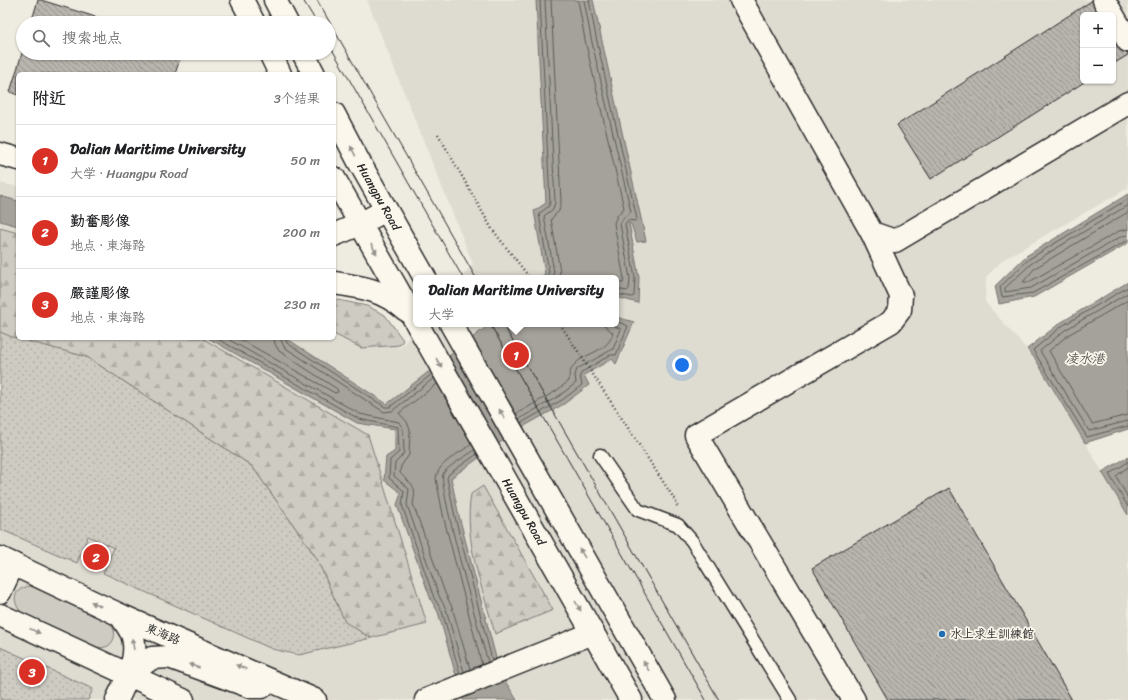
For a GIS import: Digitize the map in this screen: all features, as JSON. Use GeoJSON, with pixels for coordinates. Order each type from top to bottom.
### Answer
{"type":"FeatureCollection","features":[{"type":"Feature","properties":{"kind":"main road"},"geometry":{"type":"LineString","coordinates":[[242,0],[250,16]]}},
{"type":"Feature","properties":{"kind":"main road"},"geometry":{"type":"LineString","coordinates":[[276,0],[284,16]]}},
{"type":"Feature","properties":{"kind":"main road"},"geometry":{"type":"LineString","coordinates":[[741,0],[872,233],[901,296],[900,310],[891,322],[696,435],[854,700]]}},
{"type":"Feature","properties":{"kind":"main road"},"geometry":{"type":"LineString","coordinates":[[1104,0],[1128,41]]}},
{"type":"Feature","properties":{"kind":"main road"},"geometry":{"type":"LineString","coordinates":[[273,60],[279,72]]}},
{"type":"Feature","properties":{"kind":"main road"},"geometry":{"type":"LineString","coordinates":[[307,60],[313,72]]}},
{"type":"Feature","properties":{"kind":"main road"},"geometry":{"type":"LineString","coordinates":[[872,233],[895,241],[1128,103]]}},
{"type":"Feature","properties":{"kind":"main road","name":"Huangpu Road"},"geometry":{"type":"LineString","coordinates":[[336,118],[423,275]]}},
{"type":"Feature","properties":{"kind":"main road"},"geometry":{"type":"LineString","coordinates":[[0,154],[16,158]]}},
{"type":"Feature","properties":{"kind":"main road","name":"Huangpu Road"},"geometry":{"type":"LineString","coordinates":[[336,182],[413,316]]}},
{"type":"Feature","properties":{"kind":"main road"},"geometry":{"type":"LineString","coordinates":[[336,234],[360,224],[386,210]]}},
{"type":"Feature","properties":{"kind":"main road"},"geometry":{"type":"LineString","coordinates":[[336,283],[366,287],[381,293],[399,304],[413,319]]}},
{"type":"Feature","properties":{"kind":"main road","name":"Huangpu Road"},"geometry":{"type":"LineString","coordinates":[[419,327],[631,700]]}},
{"type":"Feature","properties":{"kind":"main road"},"geometry":{"type":"LineString","coordinates":[[453,327],[665,700]]}},
{"type":"Feature","properties":{"kind":"main road","name":"東海路"},"geometry":{"type":"LineString","coordinates":[[0,592],[6,561],[120,615],[315,700]]}},
{"type":"Feature","properties":{"kind":"main road"},"geometry":{"type":"LineString","coordinates":[[0,615],[183,700]]}},
{"type":"Feature","properties":{"kind":"main road"},"geometry":{"type":"LineString","coordinates":[[117,700],[128,675],[135,653],[132,635],[120,615]]}},
{"type":"Feature","properties":{"kind":"main road"},"geometry":{"type":"LineString","coordinates":[[426,700],[593,634]]}},
{"type":"Feature","properties":{"kind":"main road"},"geometry":{"type":"LineString","coordinates":[[128,675],[152,658],[170,657],[251,687],[285,686]]}},
{"type":"Feature","properties":{"kind":"lane"},"geometry":{"type":"LineString","coordinates":[[600,455],[638,510],[678,525],[692,541],[790,700]]}},
{"type":"Feature","properties":{"kind":"path"},"geometry":{"type":"LineString","coordinates":[[438,134],[492,229],[528,275]]}},
{"type":"Feature","properties":{"kind":"path"},"geometry":{"type":"LineString","coordinates":[[562,327],[677,503],[678,525]]}},
{"type":"Feature","properties":{"kind":"shaded area"},"geometry":{"type":"Polygon","coordinates":[[[367,0],[1128,0],[1128,188],[1004,259],[986,277],[985,302],[1036,360],[1128,515],[1128,700],[0,700],[0,183],[16,187],[16,340],[336,340],[336,310],[400,348],[418,327],[619,327],[619,275],[464,275],[473,264],[367,0]]]}},
{"type":"Feature","properties":{"kind":"green space"},"geometry":{"type":"Polygon","coordinates":[[[0,228],[16,232],[16,338],[0,332],[0,228]]]}},
{"type":"Feature","properties":{"kind":"green space"},"geometry":{"type":"Polygon","coordinates":[[[336,299],[367,306],[385,315],[403,340],[400,345],[361,348],[336,335],[336,299]]]}},
{"type":"Feature","properties":{"kind":"green space"},"geometry":{"type":"Polygon","coordinates":[[[0,332],[16,337],[16,340],[28,340],[87,357],[252,466],[316,557],[345,621],[371,638],[299,655],[272,649],[103,573],[114,548],[88,536],[77,563],[0,529],[0,332]]]}},
{"type":"Feature","properties":{"kind":"green space"},"geometry":{"type":"Polygon","coordinates":[[[23,340],[205,340],[368,435],[427,624],[371,638],[345,622],[316,557],[252,466],[87,357],[23,340]]]}},
{"type":"Feature","properties":{"kind":"green space"},"geometry":{"type":"Polygon","coordinates":[[[483,486],[553,610],[495,634],[480,582],[472,547],[470,529],[469,512],[471,494],[483,486]]]}},
{"type":"Feature","properties":{"kind":"green space"},"geometry":{"type":"Polygon","coordinates":[[[32,586],[108,622],[114,631],[113,640],[111,643],[107,646],[97,647],[21,612],[16,603],[16,594],[18,591],[26,587],[32,586]]]}},
{"type":"Feature","properties":{"kind":"green space"},"geometry":{"type":"Polygon","coordinates":[[[0,647],[93,689],[88,700],[0,700],[0,647]]]}},
{"type":"Feature","properties":{"kind":"water"},"geometry":{"type":"Polygon","coordinates":[[[536,0],[593,0],[646,241],[637,242],[631,224],[629,223],[639,278],[638,303],[619,298],[619,275],[543,275],[545,273],[534,211],[546,203],[536,0]]]}},
{"type":"Feature","properties":{"kind":"water"},"geometry":{"type":"Polygon","coordinates":[[[1128,194],[1128,243],[1034,297],[999,304],[995,286],[1026,256],[1128,194]]]}},
{"type":"Feature","properties":{"kind":"water"},"geometry":{"type":"Polygon","coordinates":[[[0,196],[16,200],[16,225],[0,221],[0,196]]]}},
{"type":"Feature","properties":{"kind":"water","name":"凌水港"},"geometry":{"type":"Polygon","coordinates":[[[1128,282],[1128,429],[1085,443],[1036,360],[1027,349],[1060,323],[1128,282]]]}},
{"type":"Feature","properties":{"kind":"water"},"geometry":{"type":"Polygon","coordinates":[[[619,318],[634,322],[616,364],[612,359],[584,375],[589,385],[564,404],[519,429],[451,478],[459,516],[500,673],[517,700],[463,700],[438,612],[431,600],[397,505],[401,493],[384,480],[386,457],[395,451],[395,429],[357,423],[212,340],[289,340],[387,404],[486,327],[619,327],[619,318]]]}},
{"type":"Feature","properties":{"kind":"water"},"geometry":{"type":"Polygon","coordinates":[[[1128,457],[1128,515],[1102,472],[1128,457]]]}},
{"type":"Feature","properties":{"kind":"building"},"geometry":{"type":"Polygon","coordinates":[[[38,0],[41,0],[92,16],[33,16],[38,0]]]}},
{"type":"Feature","properties":{"kind":"building"},"geometry":{"type":"Polygon","coordinates":[[[1093,0],[1101,12],[1080,12],[1080,84],[1081,84],[931,179],[897,125],[1093,0]]]}},
{"type":"Feature","properties":{"kind":"building"},"geometry":{"type":"Polygon","coordinates":[[[1116,36],[1128,55],[1116,62],[1116,36]]]}},
{"type":"Feature","properties":{"kind":"building"},"geometry":{"type":"Polygon","coordinates":[[[20,60],[180,60],[176,72],[16,72],[20,60]]]}},
{"type":"Feature","properties":{"kind":"building"},"geometry":{"type":"Polygon","coordinates":[[[16,73],[16,94],[10,92],[16,73]]]}},
{"type":"Feature","properties":{"kind":"building","name":"水上求生訓練館"},"geometry":{"type":"Polygon","coordinates":[[[949,488],[1072,700],[888,700],[812,568],[949,488]]]}},
{"type":"Feature","properties":{"kind":"tram line"},"geometry":{"type":"LineString","coordinates":[[303,0],[313,16]]}},
{"type":"Feature","properties":{"kind":"tram line"},"geometry":{"type":"LineString","coordinates":[[317,0],[326,16]]}},
{"type":"Feature","properties":{"kind":"tram line"},"geometry":{"type":"LineString","coordinates":[[336,33],[474,275]]}},
{"type":"Feature","properties":{"kind":"tram line"},"geometry":{"type":"LineString","coordinates":[[336,56],[461,275]]}},
{"type":"Feature","properties":{"kind":"tram line"},"geometry":{"type":"LineString","coordinates":[[492,327],[706,700]]}},
{"type":"Feature","properties":{"kind":"tram line"},"geometry":{"type":"LineString","coordinates":[[505,327],[719,700]]}},
{"type":"Feature","properties":{"kind":"place","name":"Dalian Maritime University"},"geometry":{"type":"Point","coordinates":[516,355]}},
{"type":"Feature","properties":{"kind":"place","name":"勤奮彫像"},"geometry":{"type":"Point","coordinates":[96,557]}},
{"type":"Feature","properties":{"kind":"place","name":"水上求生訓練館"},"geometry":{"type":"Point","coordinates":[942,634]}},
{"type":"Feature","properties":{"kind":"place","name":"嚴謹彫像"},"geometry":{"type":"Point","coordinates":[32,672]}}]}
